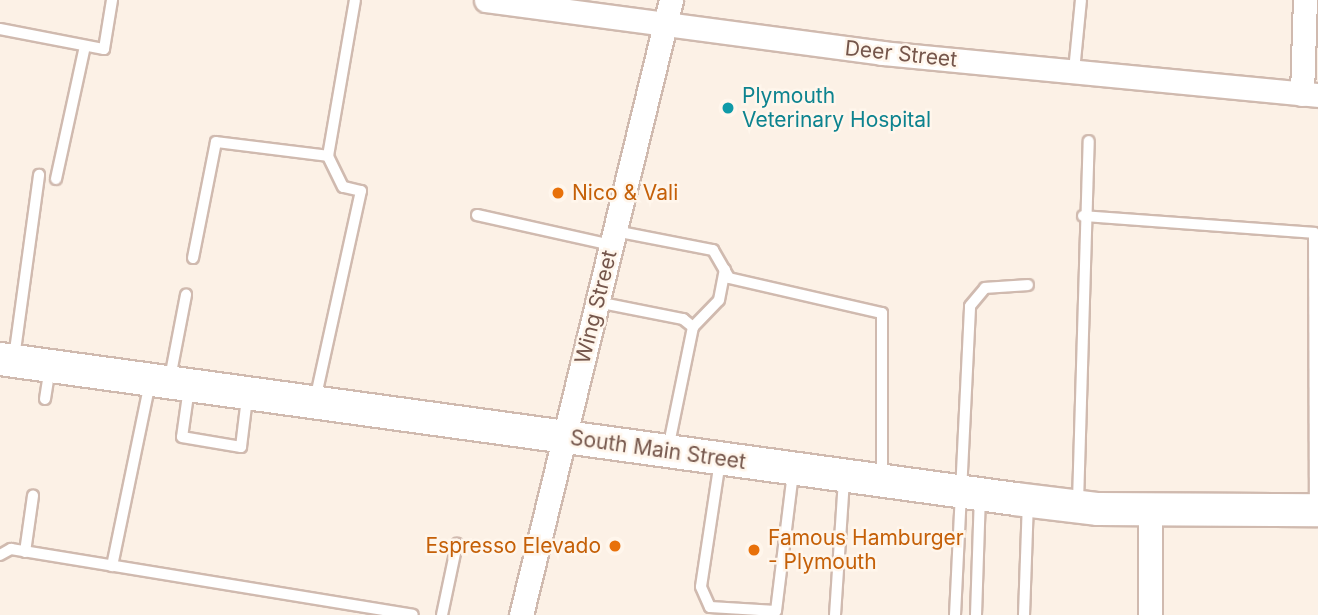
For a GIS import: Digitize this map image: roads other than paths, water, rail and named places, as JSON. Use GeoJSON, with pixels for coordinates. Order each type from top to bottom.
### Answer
{"type":"FeatureCollection","features":[{"type":"Feature","properties":{"kind":"main road","name":"South Main Street"},"geometry":{"type":"LineString","coordinates":[[7,360],[1028,501],[1150,510],[1316,510]]}},
{"type":"Feature","properties":{"kind":"street","name":"Deer Street"},"geometry":{"type":"LineString","coordinates":[[486,0],[665,24],[1310,95]]}},
{"type":"Feature","properties":{"kind":"street","name":"Wing Street"},"geometry":{"type":"LineString","coordinates":[[522,615],[671,0]]}},
{"type":"Feature","properties":{"kind":"street"},"geometry":{"type":"LineString","coordinates":[[1305,0],[1310,95]]}},
{"type":"Feature","properties":{"kind":"street"},"geometry":{"type":"LineString","coordinates":[[1150,510],[1150,615]]}},
{"type":"Feature","properties":{"kind":"lane"},"geometry":{"type":"LineString","coordinates":[[0,29],[104,49],[112,0]]}},
{"type":"Feature","properties":{"kind":"lane"},"geometry":{"type":"LineString","coordinates":[[315,402],[360,191],[343,187],[328,156],[355,0]]}},
{"type":"Feature","properties":{"kind":"lane"},"geometry":{"type":"LineString","coordinates":[[1074,71],[1081,0]]}},
{"type":"Feature","properties":{"kind":"lane"},"geometry":{"type":"LineString","coordinates":[[56,179],[85,46]]}},
{"type":"Feature","properties":{"kind":"lane"},"geometry":{"type":"LineString","coordinates":[[1079,506],[1083,216],[1090,141]]}},
{"type":"Feature","properties":{"kind":"lane"},"geometry":{"type":"LineString","coordinates":[[193,258],[216,142],[328,156]]}},
{"type":"Feature","properties":{"kind":"lane"},"geometry":{"type":"LineString","coordinates":[[7,360],[39,175]]}},
{"type":"Feature","properties":{"kind":"lane"},"geometry":{"type":"LineString","coordinates":[[477,215],[613,238],[713,250],[729,278],[882,313],[882,481]]}},
{"type":"Feature","properties":{"kind":"lane"},"geometry":{"type":"LineString","coordinates":[[1083,216],[1314,233],[1316,510]]}},
{"type":"Feature","properties":{"kind":"lane"},"geometry":{"type":"LineString","coordinates":[[668,451],[693,327],[719,300],[725,270]]}},
{"type":"Feature","properties":{"kind":"lane"},"geometry":{"type":"LineString","coordinates":[[976,615],[971,493],[970,306],[985,288],[1028,285]]}},
{"type":"Feature","properties":{"kind":"lane"},"geometry":{"type":"LineString","coordinates":[[112,566],[170,382],[186,295]]}},
{"type":"Feature","properties":{"kind":"lane"},"geometry":{"type":"LineString","coordinates":[[597,302],[684,319],[693,327]]}},
{"type":"Feature","properties":{"kind":"lane"},"geometry":{"type":"LineString","coordinates":[[45,399],[50,366]]}},
{"type":"Feature","properties":{"kind":"lane"},"geometry":{"type":"LineString","coordinates":[[170,382],[182,437],[241,447],[248,393]]}},
{"type":"Feature","properties":{"kind":"lane"},"geometry":{"type":"LineString","coordinates":[[721,458],[701,587],[710,607],[776,611],[793,469]]}},
{"type":"Feature","properties":{"kind":"lane"},"geometry":{"type":"LineString","coordinates":[[835,615],[845,476]]}},
{"type":"Feature","properties":{"kind":"lane"},"geometry":{"type":"LineString","coordinates":[[955,615],[971,493]]}},
{"type":"Feature","properties":{"kind":"lane"},"geometry":{"type":"LineString","coordinates":[[25,552],[33,496]]}},
{"type":"Feature","properties":{"kind":"lane"},"geometry":{"type":"LineString","coordinates":[[1024,615],[1028,501]]}},
{"type":"Feature","properties":{"kind":"lane"},"geometry":{"type":"LineString","coordinates":[[442,615],[457,544]]}},
{"type":"Feature","properties":{"kind":"lane"},"geometry":{"type":"LineString","coordinates":[[0,555],[25,552],[413,615]]}},
{"type":"Feature","properties":{"kind":"place","name":"Plymouth Veterinary Hospital"},"geometry":{"type":"Point","coordinates":[728,108]}},
{"type":"Feature","properties":{"kind":"place","name":"Nico & Vali"},"geometry":{"type":"Point","coordinates":[558,193]}},
{"type":"Feature","properties":{"kind":"place","name":"Espresso Elevado"},"geometry":{"type":"Point","coordinates":[615,546]}},
{"type":"Feature","properties":{"kind":"place","name":"Famous Hamburger - Plymouth"},"geometry":{"type":"Point","coordinates":[754,550]}}]}
